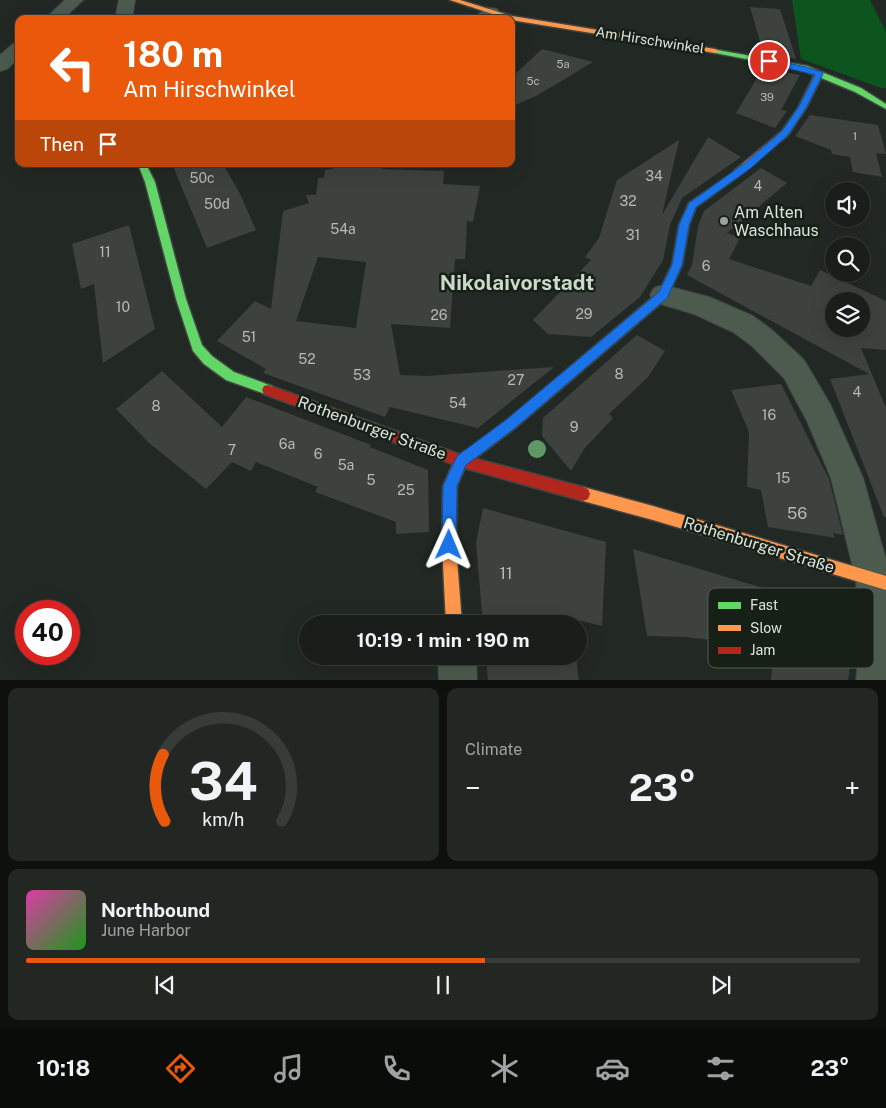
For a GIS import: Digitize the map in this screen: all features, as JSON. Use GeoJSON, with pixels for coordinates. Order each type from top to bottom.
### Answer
{"type":"FeatureCollection","features":[{"type":"Feature","properties":{"kind":"street"},"geometry":{"type":"LineString","coordinates":[[58,15],[76,0]]}},
{"type":"Feature","properties":{"kind":"street"},"geometry":{"type":"LineString","coordinates":[[124,15],[127,0]]}},
{"type":"Feature","properties":{"kind":"street","name":"Am Hirschwinkel"},"geometry":{"type":"LineString","coordinates":[[453,0],[484,15]]}},
{"type":"Feature","properties":{"kind":"street","name":"Am Hirschwinkel"},"geometry":{"type":"LineString","coordinates":[[515,20],[700,48],[804,68],[884,104]]}},
{"type":"Feature","properties":{"kind":"street"},"geometry":{"type":"LineString","coordinates":[[0,65],[15,52]]}},
{"type":"Feature","properties":{"kind":"street"},"geometry":{"type":"LineString","coordinates":[[453,615],[449,545],[450,486],[461,460],[511,424],[663,295],[677,265],[684,225],[692,205],[748,166],[785,133],[802,108],[819,74]]}},
{"type":"Feature","properties":{"kind":"street","name":"Rothenburger Straße"},"geometry":{"type":"LineString","coordinates":[[143,167],[150,182],[181,299],[197,348],[208,360],[230,376],[461,460],[654,513],[880,582]]}},
{"type":"Feature","properties":{"kind":"street"},"geometry":{"type":"LineString","coordinates":[[663,295],[700,305],[743,324],[762,338],[794,369],[819,414],[847,478],[880,582],[875,680]]}},
{"type":"Feature","properties":{"kind":"street"},"geometry":{"type":"LineString","coordinates":[[457,665],[458,680]]}},
{"type":"Feature","properties":{"kind":"green space"},"geometry":{"type":"Polygon","coordinates":[[[792,0],[870,0],[886,32],[886,88],[881,88],[801,59],[792,0]]]}},
{"type":"Feature","properties":{"kind":"building"},"geometry":{"type":"Polygon","coordinates":[[[750,7],[780,9],[796,59],[763,52],[750,7]]]}},
{"type":"Feature","properties":{"kind":"building"},"geometry":{"type":"Polygon","coordinates":[[[542,49],[593,62],[538,95],[515,105],[515,74],[542,49]]]}},
{"type":"Feature","properties":{"kind":"building"},"geometry":{"type":"Polygon","coordinates":[[[763,68],[800,75],[781,110],[787,111],[775,128],[736,113],[763,68]]]}},
{"type":"Feature","properties":{"kind":"building"},"geometry":{"type":"Polygon","coordinates":[[[810,115],[878,125],[886,154],[876,153],[882,177],[853,172],[850,157],[832,154],[831,150],[795,136],[810,115]]]}},
{"type":"Feature","properties":{"kind":"building"},"geometry":{"type":"Polygon","coordinates":[[[708,137],[741,157],[682,198],[670,225],[663,260],[640,297],[591,337],[548,334],[533,320],[591,260],[585,257],[599,238],[617,180],[679,140],[662,215],[708,137]]]}},
{"type":"Feature","properties":{"kind":"building"},"geometry":{"type":"Polygon","coordinates":[[[173,167],[225,167],[240,194],[256,230],[207,248],[173,167]]]}},
{"type":"Feature","properties":{"kind":"building"},"geometry":{"type":"Polygon","coordinates":[[[333,167],[382,167],[382,169],[444,171],[443,184],[480,186],[473,222],[467,221],[465,259],[455,259],[450,328],[391,324],[400,375],[427,376],[554,367],[478,428],[390,407],[385,417],[263,373],[266,369],[217,341],[255,301],[271,309],[283,211],[309,203],[306,195],[316,195],[318,178],[324,178],[325,170],[333,169],[333,167]],[[318,257],[296,321],[356,328],[366,262],[318,257]]]}},
{"type":"Feature","properties":{"kind":"building"},"geometry":{"type":"Polygon","coordinates":[[[761,168],[787,183],[727,233],[740,238],[729,259],[811,286],[820,270],[825,272],[825,282],[846,282],[867,292],[825,292],[825,337],[870,337],[870,293],[886,301],[886,350],[861,348],[886,408],[886,517],[884,517],[830,379],[869,374],[687,275],[692,265],[698,226],[704,211],[761,168]]]}},
{"type":"Feature","properties":{"kind":"building"},"geometry":{"type":"Polygon","coordinates":[[[129,225],[155,329],[103,363],[94,284],[81,289],[72,244],[129,225]]]}},
{"type":"Feature","properties":{"kind":"building"},"geometry":{"type":"Polygon","coordinates":[[[637,335],[665,351],[648,377],[609,414],[613,418],[584,449],[571,471],[542,436],[543,418],[637,335]]]}},
{"type":"Feature","properties":{"kind":"building"},"geometry":{"type":"Polygon","coordinates":[[[162,371],[222,427],[246,397],[371,445],[370,447],[428,470],[429,532],[396,534],[396,522],[315,492],[318,487],[256,462],[251,471],[232,462],[206,489],[149,443],[116,409],[162,371]]]}},
{"type":"Feature","properties":{"kind":"building"},"geometry":{"type":"Polygon","coordinates":[[[781,384],[829,479],[843,535],[833,533],[835,538],[768,527],[761,490],[747,487],[749,432],[731,390],[781,384]]]}},
{"type":"Feature","properties":{"kind":"building"},"geometry":{"type":"Polygon","coordinates":[[[483,508],[606,542],[602,626],[587,622],[587,615],[482,615],[476,543],[483,508]]]}},
{"type":"Feature","properties":{"kind":"building"},"geometry":{"type":"Polygon","coordinates":[[[633,549],[763,588],[708,588],[708,640],[647,636],[633,549]]]}},
{"type":"Feature","properties":{"kind":"building"},"geometry":{"type":"Polygon","coordinates":[[[487,665],[577,665],[579,680],[488,680],[487,665]]]}},
{"type":"Feature","properties":{"kind":"building"},"geometry":{"type":"Polygon","coordinates":[[[770,668],[850,668],[848,680],[771,680],[772,669],[770,668]]]}},
{"type":"Feature","properties":{"kind":"traffic: fast"},"geometry":{"type":"LineString","coordinates":[[715,51],[804,68],[858,90],[886,107]]}},
{"type":"Feature","properties":{"kind":"traffic: fast"},"geometry":{"type":"LineString","coordinates":[[143,167],[150,182],[181,299],[197,348],[208,360],[230,376],[268,390]]}},
{"type":"Feature","properties":{"kind":"traffic: fast"},"geometry":{"type":"LineString","coordinates":[[482,446],[511,424],[663,295],[677,265],[684,225],[692,205],[737,173]]}},
{"type":"Feature","properties":{"kind":"traffic: slow"},"geometry":{"type":"LineString","coordinates":[[453,0],[501,15]]}},
{"type":"Feature","properties":{"kind":"traffic: slow"},"geometry":{"type":"LineString","coordinates":[[515,19],[715,51]]}},
{"type":"Feature","properties":{"kind":"traffic: slow"},"geometry":{"type":"LineString","coordinates":[[737,173],[785,133],[802,108],[819,74]]}},
{"type":"Feature","properties":{"kind":"traffic: slow"},"geometry":{"type":"LineString","coordinates":[[453,615],[449,545],[450,486],[461,461],[482,446]]}},
{"type":"Feature","properties":{"kind":"traffic: slow"},"geometry":{"type":"LineString","coordinates":[[583,494],[886,583]]}},
{"type":"Feature","properties":{"kind":"traffic: jam"},"geometry":{"type":"LineString","coordinates":[[268,390],[461,461],[583,494]]}},
{"type":"Feature","properties":{"kind":"place","name":"Am Alten Waschhaus"},"geometry":{"type":"Point","coordinates":[724,221]}},
{"type":"Feature","properties":{"kind":"district","name":"Nikolaivorstadt"},"geometry":{"type":"Point","coordinates":[517,282]}},
{"type":"Feature","properties":{"kind":"route"},"geometry":{"type":"LineString","coordinates":[[449,545],[450,486],[461,460],[511,424],[663,295],[677,265],[684,225],[692,205],[748,166],[773,144],[785,133],[802,108],[819,74],[804,68],[769,61]]}}]}
